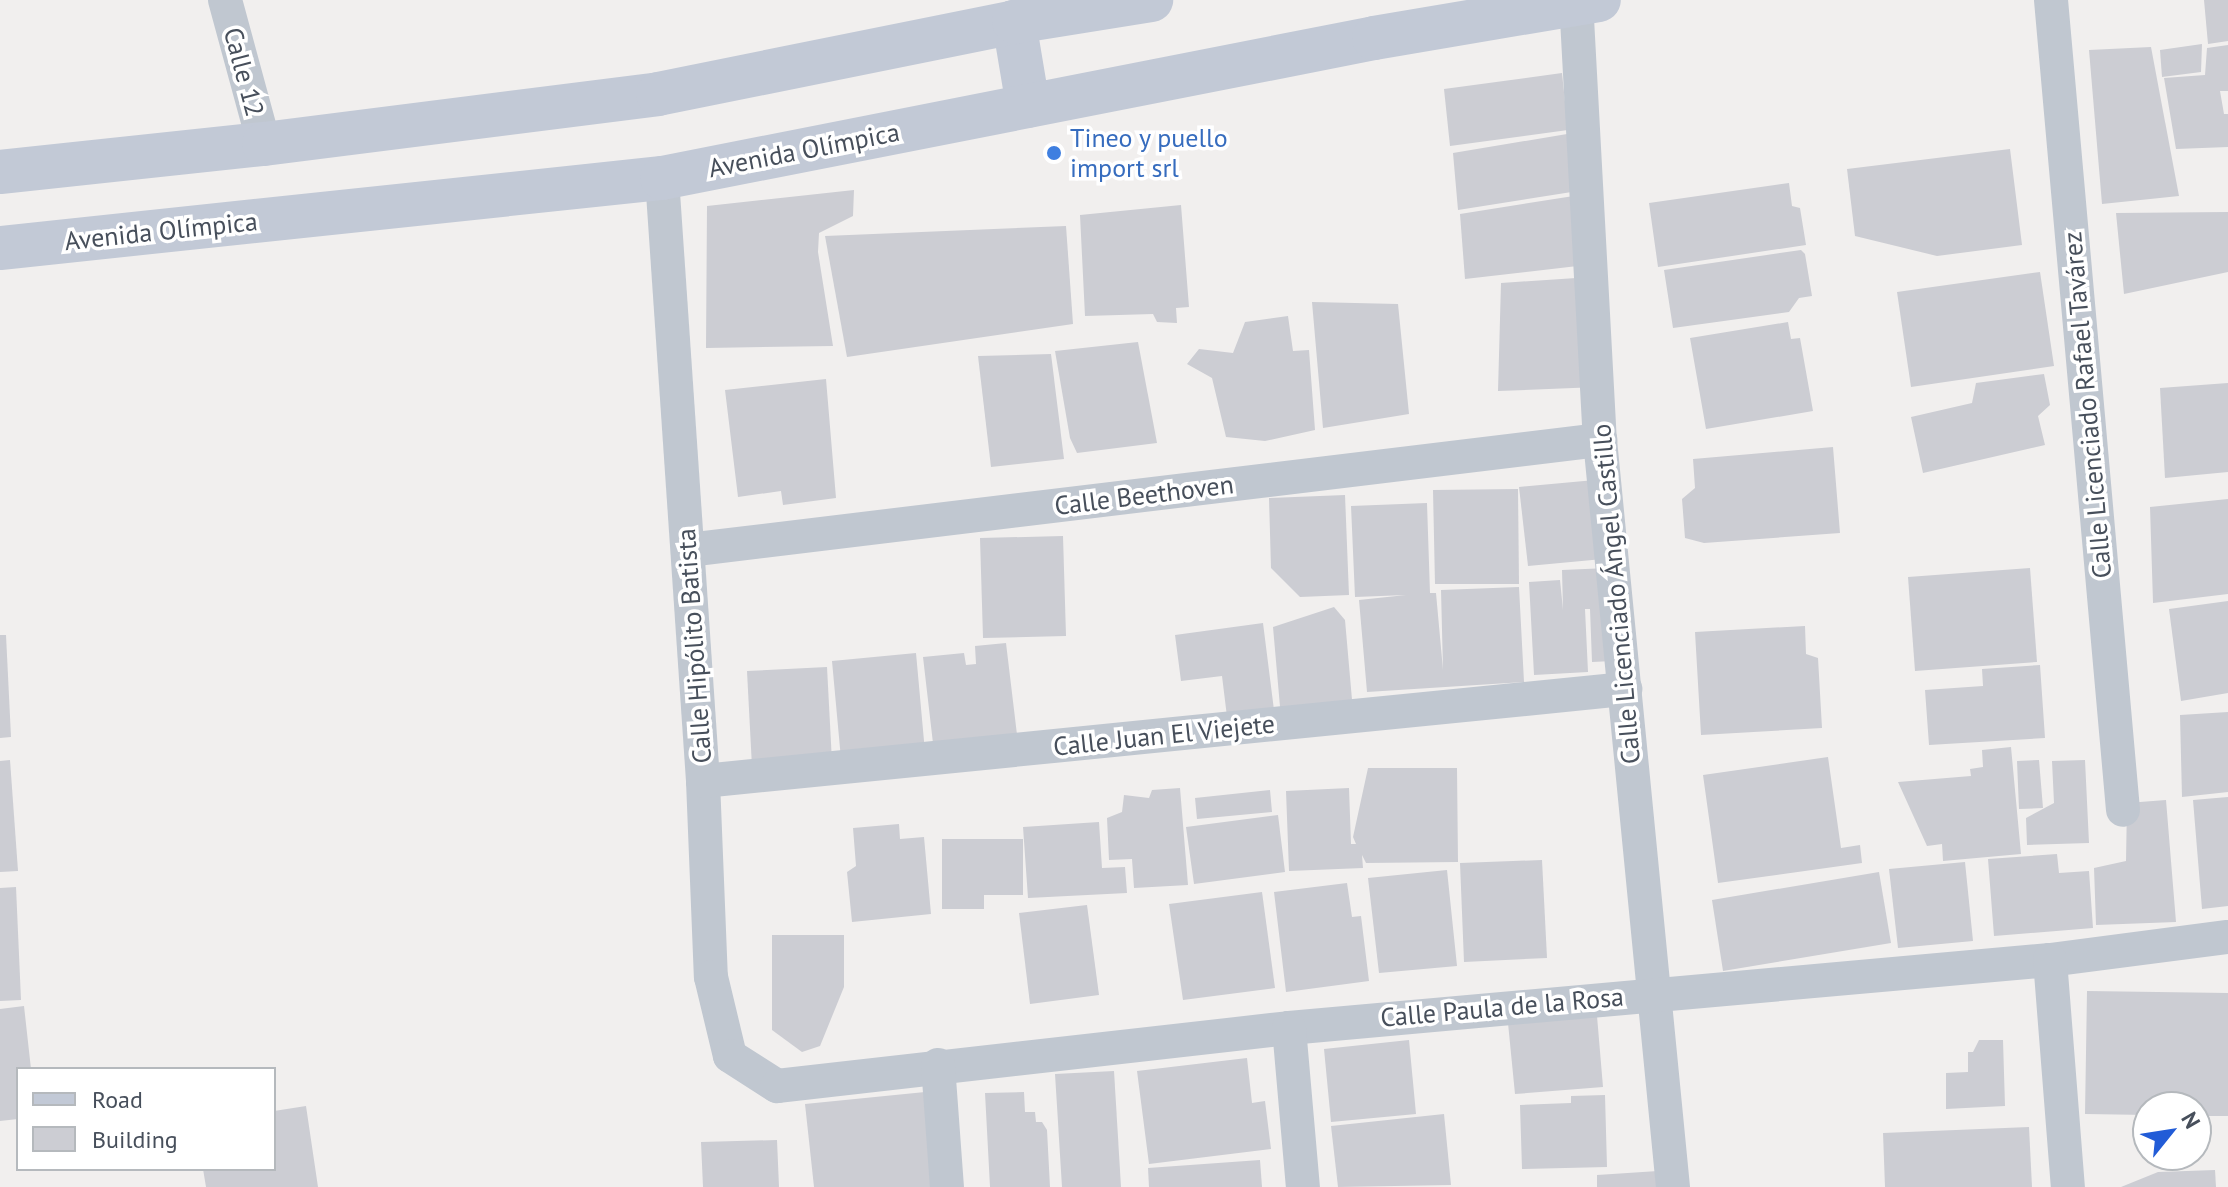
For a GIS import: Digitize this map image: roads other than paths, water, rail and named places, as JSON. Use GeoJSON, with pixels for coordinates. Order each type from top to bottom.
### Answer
{"type":"FeatureCollection","features":[{"type":"Feature","properties":{"kind":"main road"},"geometry":{"type":"LineString","coordinates":[[0,172],[264,144],[658,94],[1014,22],[1151,0]]}},
{"type":"Feature","properties":{"kind":"main road","name":"Avenida Olímpica"},"geometry":{"type":"LineString","coordinates":[[0,248],[662,178],[1374,38],[1584,2]]}},
{"type":"Feature","properties":{"kind":"main road"},"geometry":{"type":"LineString","coordinates":[[1014,22],[1028,106]]}},
{"type":"Feature","properties":{"kind":"street","name":"Calle 12"},"geometry":{"type":"LineString","coordinates":[[225,0],[264,144]]}},
{"type":"Feature","properties":{"kind":"street","name":"Calle Licenciado Rafael Tavárez"},"geometry":{"type":"LineString","coordinates":[[2051,0],[2123,810]]}},
{"type":"Feature","properties":{"kind":"street","name":"Calle Licenciado Ángel Castillo"},"geometry":{"type":"LineString","coordinates":[[1584,2],[1600,440],[1673,1187]]}},
{"type":"Feature","properties":{"kind":"street","name":"Calle Hipólito Batista"},"geometry":{"type":"LineString","coordinates":[[662,178],[703,781],[711,977],[730,1056],[777,1086]]}},
{"type":"Feature","properties":{"kind":"street","name":"Calle Beethoven"},"geometry":{"type":"LineString","coordinates":[[688,550],[1600,440]]}},
{"type":"Feature","properties":{"kind":"street","name":"Calle Juan El Viejete"},"geometry":{"type":"LineString","coordinates":[[703,781],[1625,689]]}},
{"type":"Feature","properties":{"kind":"street","name":"Calle Paula de la Rosa"},"geometry":{"type":"LineString","coordinates":[[777,1086],[938,1065],[1289,1028],[2050,960],[2228,937]]}},
{"type":"Feature","properties":{"kind":"street"},"geometry":{"type":"LineString","coordinates":[[2050,960],[2068,1187]]}},
{"type":"Feature","properties":{"kind":"street"},"geometry":{"type":"LineString","coordinates":[[1289,1028],[1303,1187]]}},
{"type":"Feature","properties":{"kind":"street"},"geometry":{"type":"LineString","coordinates":[[938,1065],[947,1187]]}},
{"type":"Feature","properties":{"kind":"place","name":"Tineo y puello import srl"},"geometry":{"type":"Point","coordinates":[1054,153]}}]}
